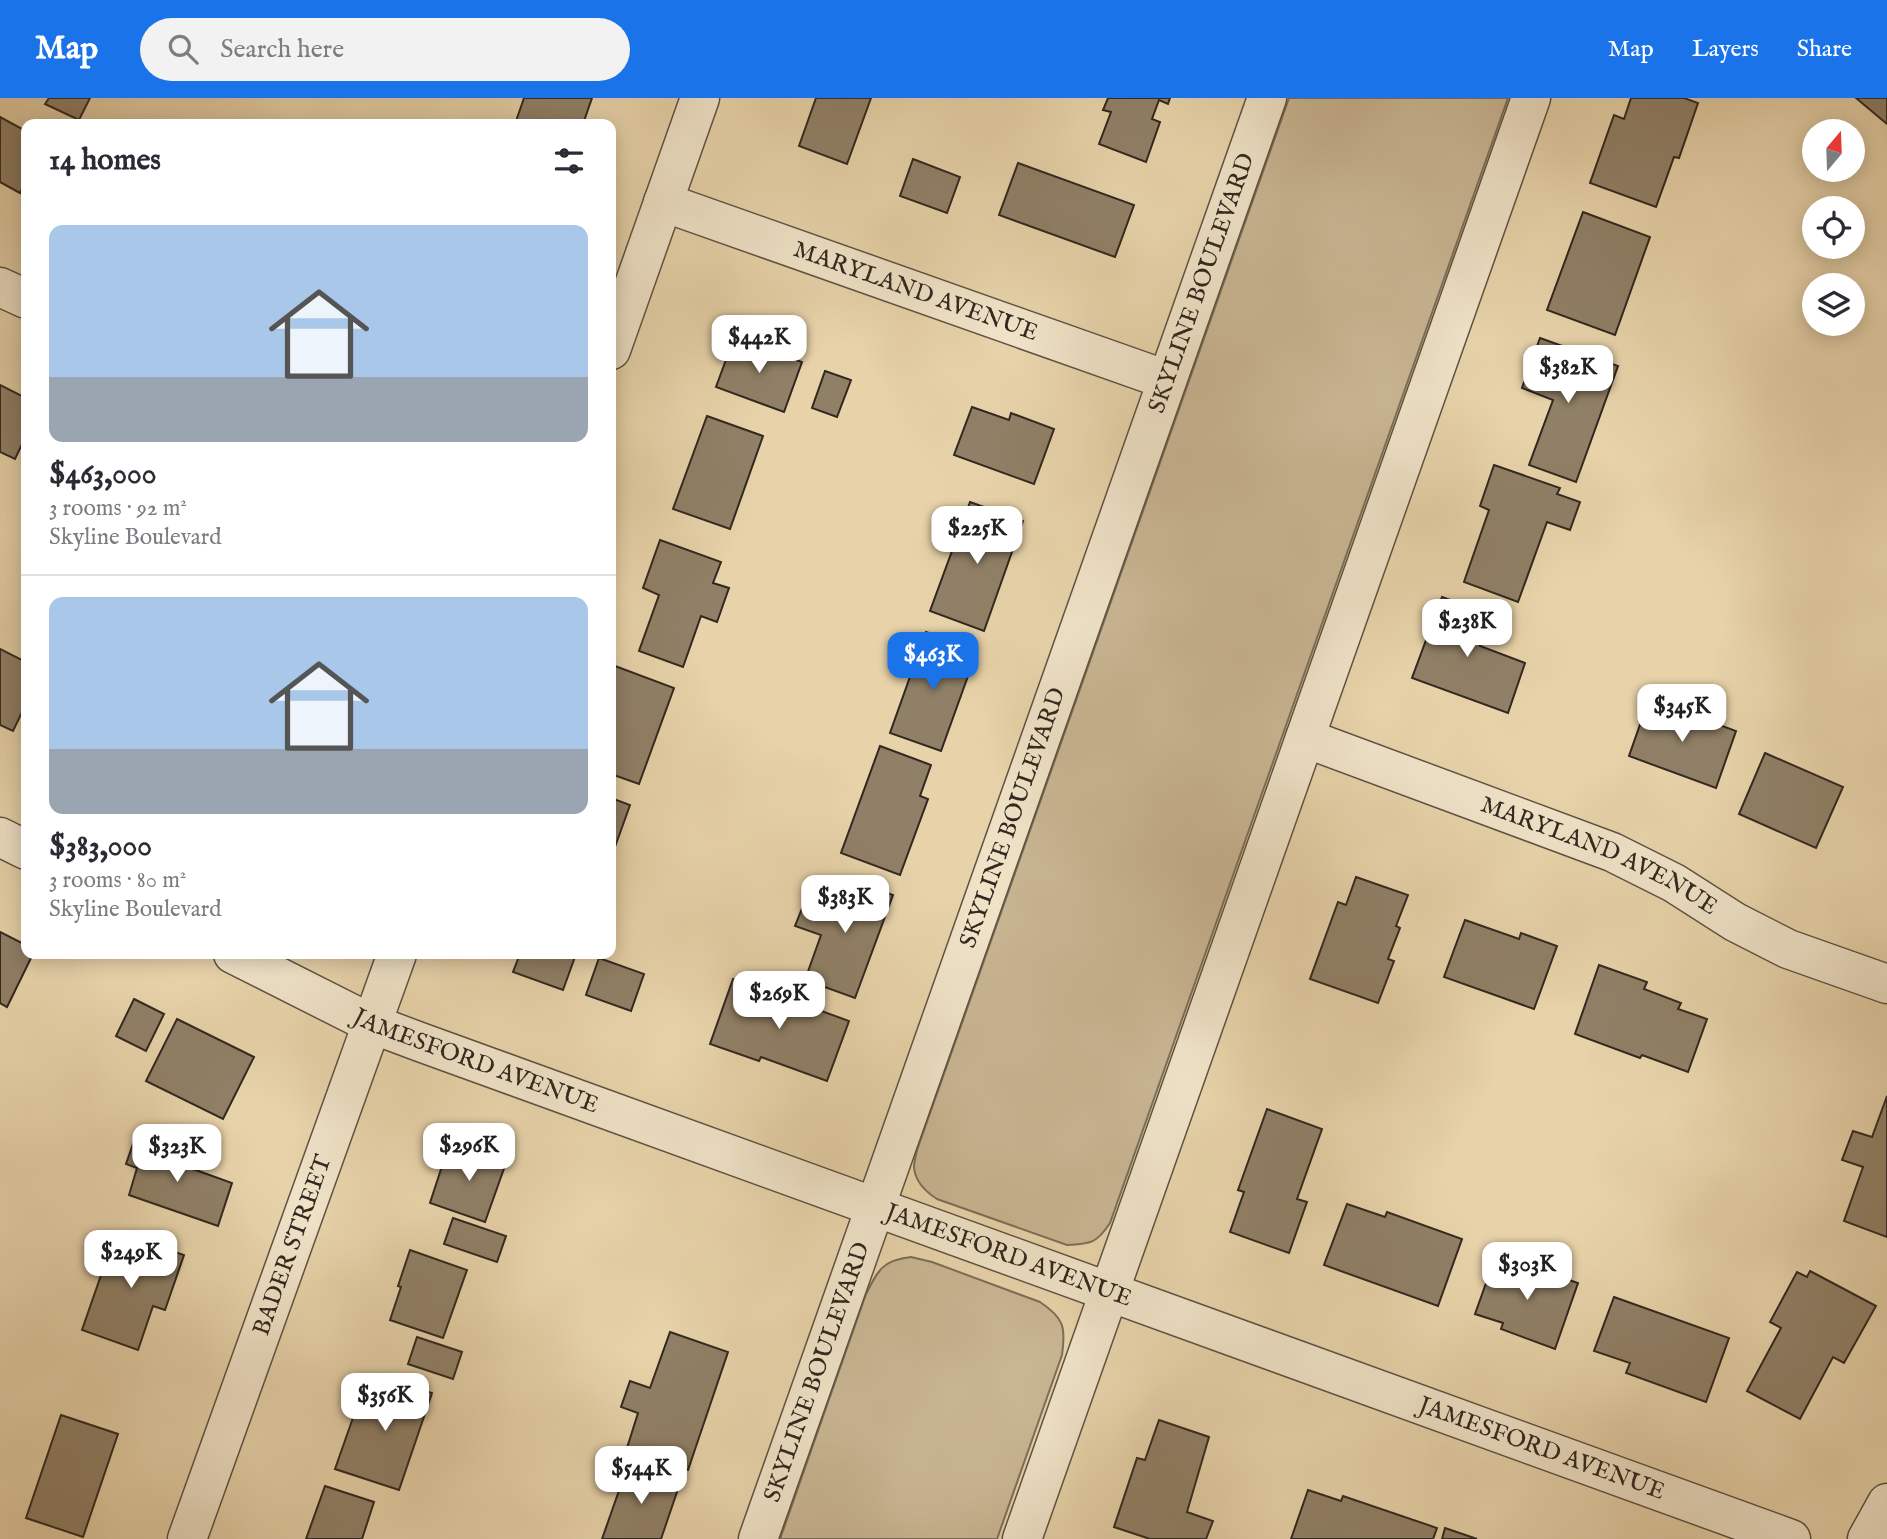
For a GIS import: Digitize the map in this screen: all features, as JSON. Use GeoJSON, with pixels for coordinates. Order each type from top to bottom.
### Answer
{"type":"FeatureCollection","features":[{"type":"Feature","properties":{"kind":"street"},"geometry":{"type":"LineString","coordinates":[[616,336],[700,98]]}},
{"type":"Feature","properties":{"kind":"street","name":"SKYLINE BOULEVARD"},"geometry":{"type":"LineString","coordinates":[[758,1539],[1267,98]]}},
{"type":"Feature","properties":{"kind":"street"},"geometry":{"type":"LineString","coordinates":[[1022,1539],[1531,98]]}},
{"type":"Feature","properties":{"kind":"street","name":"MARYLAND AVENUE"},"geometry":{"type":"LineString","coordinates":[[663,202],[1167,380]]}},
{"type":"Feature","properties":{"kind":"street"},"geometry":{"type":"LineString","coordinates":[[0,287],[21,297]]}},
{"type":"Feature","properties":{"kind":"street","name":"MARYLAND AVENUE"},"geometry":{"type":"LineString","coordinates":[[1306,738],[1612,852],[1674,883],[1735,922],[1788,949],[1887,984]]}},
{"type":"Feature","properties":{"kind":"street"},"geometry":{"type":"LineString","coordinates":[[0,837],[21,848]]}},
{"type":"Feature","properties":{"kind":"street","name":"JAMESFORD AVENUE"},"geometry":{"type":"LineString","coordinates":[[243,959],[372,1024],[1791,1539]]}},
{"type":"Feature","properties":{"kind":"street","name":"BADER STREET"},"geometry":{"type":"LineString","coordinates":[[187,1539],[395,959]]}},
{"type":"Feature","properties":{"kind":"street"},"geometry":{"type":"LineString","coordinates":[[1867,1539],[1887,1503]]}},
{"type":"Feature","properties":{"kind":"shaded area"},"geometry":{"type":"Polygon","coordinates":[[[1289,98],[1508,98],[1110,1223],[1093,1241],[1067,1245],[937,1199],[925,1189],[915,1172],[917,1150],[1289,98]]]}},
{"type":"Feature","properties":{"kind":"shaded area"},"geometry":{"type":"Polygon","coordinates":[[[911,1257],[932,1262],[1040,1302],[1059,1318],[1062,1324],[1062,1355],[997,1539],[780,1539],[866,1294],[882,1268],[894,1261],[911,1257]]]}},
{"type":"Feature","properties":{"kind":"building"},"geometry":{"type":"Polygon","coordinates":[[[49,98],[90,98],[80,119],[45,104],[49,98]]]}},
{"type":"Feature","properties":{"kind":"building"},"geometry":{"type":"Polygon","coordinates":[[[524,98],[592,98],[585,119],[517,119],[524,98]]]}},
{"type":"Feature","properties":{"kind":"building"},"geometry":{"type":"Polygon","coordinates":[[[816,98],[871,98],[847,164],[799,146],[816,98]]]}},
{"type":"Feature","properties":{"kind":"building"},"geometry":{"type":"Polygon","coordinates":[[[1108,98],[1170,98],[1168,104],[1159,100],[1152,119],[1160,122],[1146,162],[1099,144],[1111,112],[1103,110],[1108,98]]]}},
{"type":"Feature","properties":{"kind":"building"},"geometry":{"type":"Polygon","coordinates":[[[1631,98],[1684,98],[1698,103],[1679,158],[1674,157],[1656,207],[1590,183],[1614,115],[1624,119],[1631,98]]]}},
{"type":"Feature","properties":{"kind":"building"},"geometry":{"type":"Polygon","coordinates":[[[1856,98],[1887,98],[1887,124],[1856,98]]]}},
{"type":"Feature","properties":{"kind":"building"},"geometry":{"type":"Polygon","coordinates":[[[0,117],[21,128],[21,191],[20,193],[0,182],[0,117]]]}},
{"type":"Feature","properties":{"kind":"building"},"geometry":{"type":"Polygon","coordinates":[[[913,159],[960,177],[947,213],[900,196],[913,159]]]}},
{"type":"Feature","properties":{"kind":"building"},"geometry":{"type":"Polygon","coordinates":[[[1018,163],[1134,205],[1115,257],[999,215],[1018,163]]]}},
{"type":"Feature","properties":{"kind":"building"},"geometry":{"type":"Polygon","coordinates":[[[1583,212],[1650,237],[1615,335],[1547,310],[1583,212]]]}},
{"type":"Feature","properties":{"kind":"building"},"geometry":{"type":"Polygon","coordinates":[[[734,338],[802,362],[784,412],[716,387],[734,338]]]}},
{"type":"Feature","properties":{"kind":"building"},"geometry":{"type":"Polygon","coordinates":[[[1540,338],[1618,366],[1576,482],[1529,465],[1553,400],[1522,388],[1540,338]]]}},
{"type":"Feature","properties":{"kind":"building"},"geometry":{"type":"Polygon","coordinates":[[[825,371],[851,380],[837,417],[812,408],[825,371]]]}},
{"type":"Feature","properties":{"kind":"building"},"geometry":{"type":"Polygon","coordinates":[[[0,385],[21,396],[21,446],[15,459],[0,452],[0,385]]]}},
{"type":"Feature","properties":{"kind":"building"},"geometry":{"type":"Polygon","coordinates":[[[972,407],[1009,420],[1011,413],[1054,429],[1034,484],[954,455],[972,407]]]}},
{"type":"Feature","properties":{"kind":"building"},"geometry":{"type":"Polygon","coordinates":[[[707,416],[763,436],[730,529],[673,509],[707,416]]]}},
{"type":"Feature","properties":{"kind":"building"},"geometry":{"type":"Polygon","coordinates":[[[1494,465],[1560,488],[1557,494],[1580,502],[1570,530],[1547,522],[1518,602],[1464,582],[1489,510],[1480,506],[1494,465]]]}},
{"type":"Feature","properties":{"kind":"building"},"geometry":{"type":"Polygon","coordinates":[[[970,502],[1023,521],[984,631],[930,611],[970,502]]]}},
{"type":"Feature","properties":{"kind":"building"},"geometry":{"type":"Polygon","coordinates":[[[660,540],[721,562],[713,583],[729,588],[717,622],[701,616],[683,667],[639,651],[659,595],[643,588],[660,540]]]}},
{"type":"Feature","properties":{"kind":"building"},"geometry":{"type":"Polygon","coordinates":[[[1442,597],[1491,615],[1480,646],[1525,663],[1508,713],[1412,678],[1442,597]]]}},
{"type":"Feature","properties":{"kind":"building"},"geometry":{"type":"Polygon","coordinates":[[[926,632],[977,651],[941,751],[890,733],[926,632]]]}},
{"type":"Feature","properties":{"kind":"building"},"geometry":{"type":"Polygon","coordinates":[[[0,649],[21,660],[21,714],[13,731],[0,725],[0,649]]]}},
{"type":"Feature","properties":{"kind":"building"},"geometry":{"type":"Polygon","coordinates":[[[616,666],[674,688],[639,784],[616,776],[616,666]]]}},
{"type":"Feature","properties":{"kind":"building"},"geometry":{"type":"Polygon","coordinates":[[[1649,699],[1736,731],[1716,788],[1629,756],[1649,699]]]}},
{"type":"Feature","properties":{"kind":"building"},"geometry":{"type":"Polygon","coordinates":[[[880,746],[931,765],[920,796],[928,799],[900,875],[841,853],[880,746]]]}},
{"type":"Feature","properties":{"kind":"building"},"geometry":{"type":"Polygon","coordinates":[[[1765,753],[1843,787],[1816,848],[1739,814],[1765,753]]]}},
{"type":"Feature","properties":{"kind":"building"},"geometry":{"type":"Polygon","coordinates":[[[616,800],[630,805],[616,844],[616,800]]]}},
{"type":"Feature","properties":{"kind":"building"},"geometry":{"type":"Polygon","coordinates":[[[841,876],[893,895],[855,998],[805,980],[821,935],[795,926],[805,901],[829,910],[841,876]]]}},
{"type":"Feature","properties":{"kind":"building"},"geometry":{"type":"Polygon","coordinates":[[[1356,877],[1408,895],[1396,926],[1400,928],[1388,959],[1394,961],[1378,1003],[1310,979],[1338,902],[1346,905],[1356,877]]]}},
{"type":"Feature","properties":{"kind":"building"},"geometry":{"type":"Polygon","coordinates":[[[1465,920],[1519,939],[1521,933],[1557,946],[1534,1009],[1444,977],[1465,920]]]}},
{"type":"Feature","properties":{"kind":"building"},"geometry":{"type":"Polygon","coordinates":[[[0,932],[21,942],[21,959],[31,959],[7,1007],[0,1003],[0,932]]]}},
{"type":"Feature","properties":{"kind":"building"},"geometry":{"type":"Polygon","coordinates":[[[518,959],[574,959],[563,990],[513,972],[518,959]]]}},
{"type":"Feature","properties":{"kind":"building"},"geometry":{"type":"Polygon","coordinates":[[[599,959],[644,974],[631,1011],[586,995],[599,959]]]}},
{"type":"Feature","properties":{"kind":"building"},"geometry":{"type":"Polygon","coordinates":[[[1599,965],[1647,982],[1644,989],[1681,1003],[1678,1009],[1707,1019],[1688,1072],[1575,1034],[1599,965]]]}},
{"type":"Feature","properties":{"kind":"building"},"geometry":{"type":"Polygon","coordinates":[[[733,979],[849,1021],[827,1081],[761,1057],[759,1061],[710,1044],[733,979]]]}},
{"type":"Feature","properties":{"kind":"building"},"geometry":{"type":"Polygon","coordinates":[[[134,999],[164,1014],[146,1051],[116,1036],[134,999]]]}},
{"type":"Feature","properties":{"kind":"building"},"geometry":{"type":"Polygon","coordinates":[[[177,1019],[254,1057],[223,1119],[146,1081],[177,1019]]]}},
{"type":"Feature","properties":{"kind":"building"},"geometry":{"type":"Polygon","coordinates":[[[1887,1096],[1887,1237],[1844,1221],[1863,1167],[1842,1160],[1853,1131],[1872,1137],[1887,1096]]]}},
{"type":"Feature","properties":{"kind":"building"},"geometry":{"type":"Polygon","coordinates":[[[1267,1109],[1322,1129],[1297,1199],[1307,1202],[1289,1253],[1230,1232],[1244,1192],[1238,1190],[1267,1109]]]}},
{"type":"Feature","properties":{"kind":"building"},"geometry":{"type":"Polygon","coordinates":[[[134,1141],[195,1162],[193,1169],[232,1183],[218,1226],[129,1195],[137,1168],[126,1164],[134,1141]]]}},
{"type":"Feature","properties":{"kind":"building"},"geometry":{"type":"Polygon","coordinates":[[[460,1144],[507,1160],[485,1222],[430,1203],[444,1160],[454,1163],[460,1144]]]}},
{"type":"Feature","properties":{"kind":"building"},"geometry":{"type":"Polygon","coordinates":[[[1347,1204],[1385,1217],[1387,1212],[1462,1239],[1438,1306],[1324,1265],[1347,1204]]]}},
{"type":"Feature","properties":{"kind":"building"},"geometry":{"type":"Polygon","coordinates":[[[453,1218],[506,1236],[497,1262],[444,1244],[453,1218]]]}},
{"type":"Feature","properties":{"kind":"building"},"geometry":{"type":"Polygon","coordinates":[[[116,1232],[184,1255],[165,1310],[153,1306],[138,1350],[82,1330],[116,1232]]]}},
{"type":"Feature","properties":{"kind":"building"},"geometry":{"type":"Polygon","coordinates":[[[410,1250],[467,1270],[443,1338],[390,1320],[410,1250]]]}},
{"type":"Feature","properties":{"kind":"building"},"geometry":{"type":"Polygon","coordinates":[[[1495,1258],[1544,1276],[1545,1271],[1578,1283],[1555,1349],[1501,1329],[1503,1323],[1475,1314],[1495,1258]]]}},
{"type":"Feature","properties":{"kind":"building"},"geometry":{"type":"Polygon","coordinates":[[[1810,1271],[1876,1306],[1844,1363],[1833,1357],[1800,1419],[1747,1391],[1781,1328],[1770,1322],[1797,1272],[1807,1277],[1810,1271]]]}},
{"type":"Feature","properties":{"kind":"building"},"geometry":{"type":"Polygon","coordinates":[[[1614,1297],[1729,1338],[1706,1402],[1626,1373],[1630,1363],[1594,1351],[1614,1297]]]}},
{"type":"Feature","properties":{"kind":"building"},"geometry":{"type":"Polygon","coordinates":[[[670,1332],[728,1352],[688,1470],[627,1448],[638,1413],[621,1407],[630,1381],[650,1388],[670,1332]]]}},
{"type":"Feature","properties":{"kind":"building"},"geometry":{"type":"Polygon","coordinates":[[[417,1337],[462,1352],[453,1379],[408,1364],[417,1337]]]}},
{"type":"Feature","properties":{"kind":"building"},"geometry":{"type":"Polygon","coordinates":[[[377,1374],[432,1393],[399,1490],[335,1469],[355,1412],[363,1415],[377,1374]]]}},
{"type":"Feature","properties":{"kind":"building"},"geometry":{"type":"Polygon","coordinates":[[[61,1415],[118,1434],[83,1537],[26,1518],[61,1415]]]}},
{"type":"Feature","properties":{"kind":"building"},"geometry":{"type":"Polygon","coordinates":[[[1159,1420],[1209,1437],[1187,1512],[1213,1521],[1206,1539],[1150,1539],[1114,1527],[1137,1458],[1145,1460],[1159,1420]]]}},
{"type":"Feature","properties":{"kind":"building"},"geometry":{"type":"Polygon","coordinates":[[[628,1465],[680,1483],[661,1539],[602,1539],[628,1465]]]}},
{"type":"Feature","properties":{"kind":"building"},"geometry":{"type":"Polygon","coordinates":[[[325,1486],[374,1502],[362,1539],[306,1539],[325,1486]]]}},
{"type":"Feature","properties":{"kind":"building"},"geometry":{"type":"Polygon","coordinates":[[[1308,1490],[1341,1501],[1343,1496],[1437,1528],[1433,1539],[1291,1539],[1308,1490]]]}},
{"type":"Feature","properties":{"kind":"building"},"geometry":{"type":"Polygon","coordinates":[[[1445,1528],[1477,1539],[1442,1539],[1445,1528]]]}}]}
